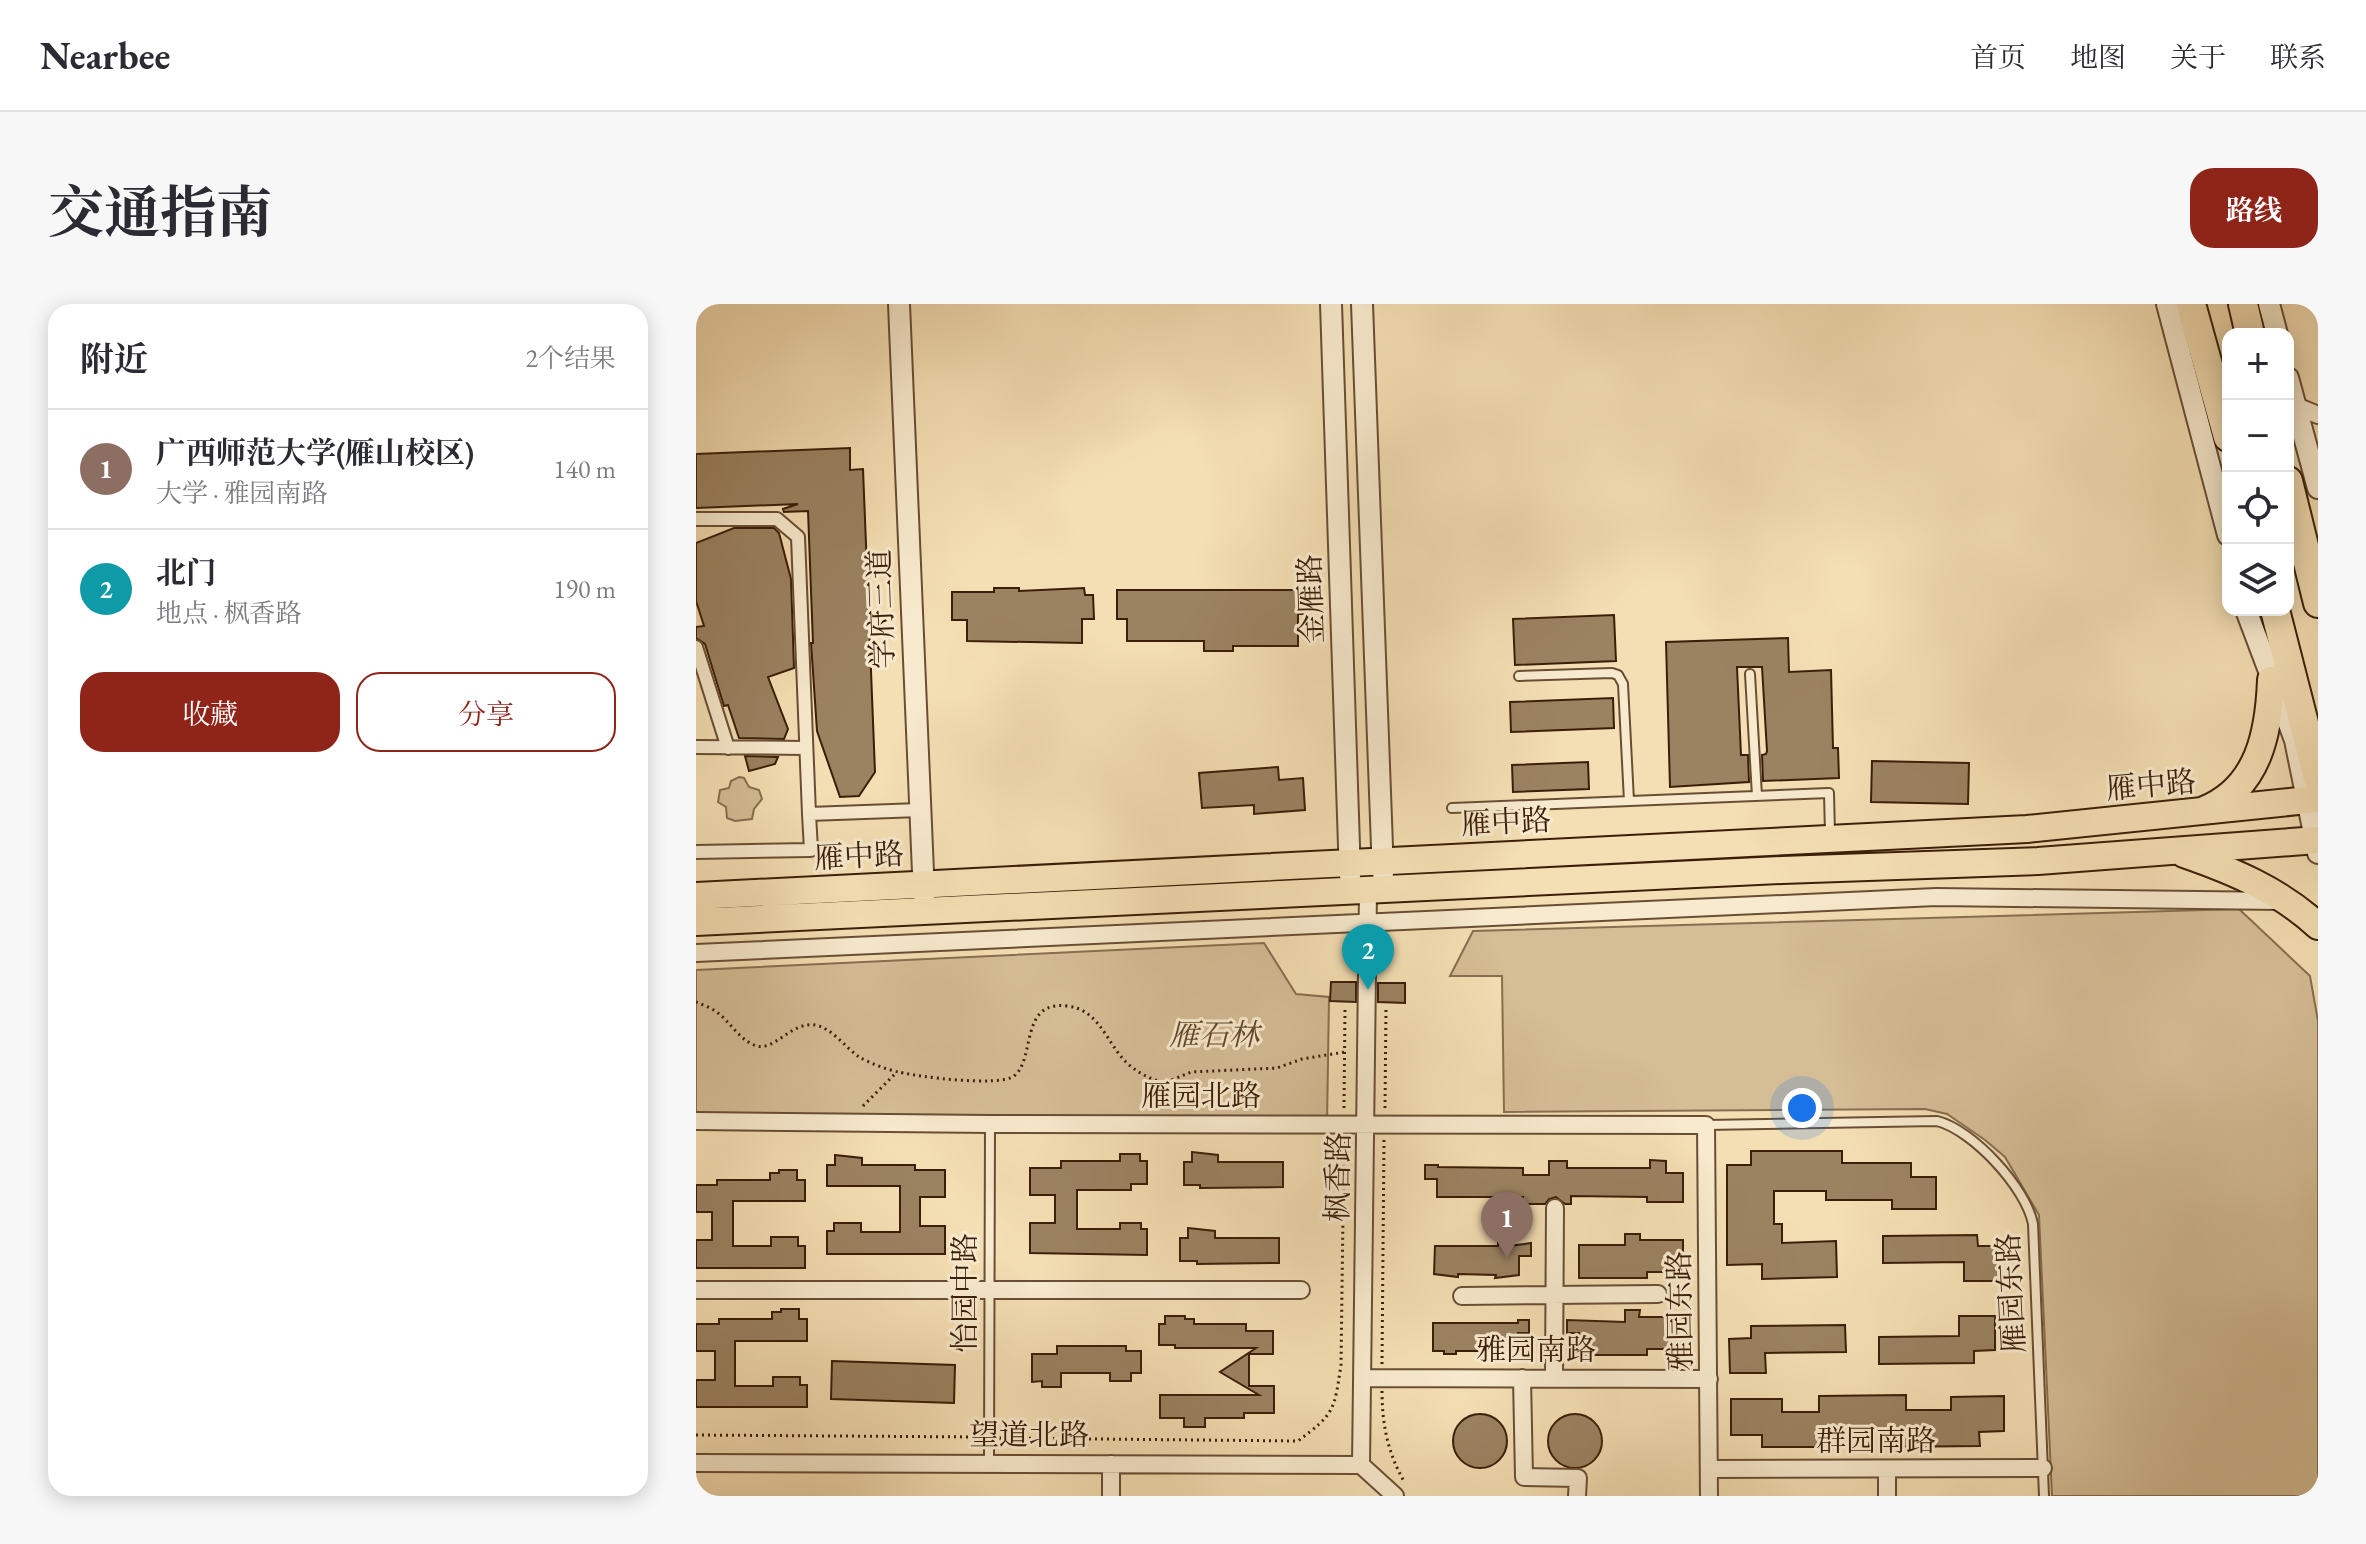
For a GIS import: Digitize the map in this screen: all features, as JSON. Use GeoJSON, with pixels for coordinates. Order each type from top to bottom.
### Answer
{"type":"FeatureCollection","features":[{"type":"Feature","properties":{"kind":"highway"},"geometry":{"type":"LineString","coordinates":[[2191,304],[2222,415]]}},
{"type":"Feature","properties":{"kind":"highway"},"geometry":{"type":"LineString","coordinates":[[2243,304],[2249,328]]}},
{"type":"Feature","properties":{"kind":"highway"},"geometry":{"type":"LineString","coordinates":[[2294,505],[2318,603]]}},
{"type":"Feature","properties":{"kind":"highway"},"geometry":{"type":"LineString","coordinates":[[2276,616],[2314,792]]}},
{"type":"Feature","properties":{"kind":"main road"},"geometry":{"type":"LineString","coordinates":[[2194,814],[2229,796],[2255,762],[2270,717],[2271,680]]}},
{"type":"Feature","properties":{"kind":"main road","name":"雁中路"},"geometry":{"type":"LineString","coordinates":[[696,896],[2027,829],[2194,814],[2314,792]]}},
{"type":"Feature","properties":{"kind":"main road","name":"雁中路"},"geometry":{"type":"LineString","coordinates":[[696,922],[1782,870],[2038,861],[2173,850],[2317,844]]}},
{"type":"Feature","properties":{"kind":"main road"},"geometry":{"type":"LineString","coordinates":[[2173,850],[2225,868],[2268,888],[2318,926]]}},
{"type":"Feature","properties":{"kind":"street","name":"学府三道"},"geometry":{"type":"LineString","coordinates":[[899,304],[924,912]]}},
{"type":"Feature","properties":{"kind":"street","name":"金雁路"},"geometry":{"type":"LineString","coordinates":[[1331,304],[1350,862],[1367,891]]}},
{"type":"Feature","properties":{"kind":"street","name":"金雁路"},"geometry":{"type":"LineString","coordinates":[[1362,304],[1382,860],[1367,891]]}},
{"type":"Feature","properties":{"kind":"street"},"geometry":{"type":"LineString","coordinates":[[2167,304],[2222,512]]}},
{"type":"Feature","properties":{"kind":"street"},"geometry":{"type":"LineString","coordinates":[[2269,304],[2275,328]]}},
{"type":"Feature","properties":{"kind":"street"},"geometry":{"type":"LineString","coordinates":[[2294,399],[2318,488]]}},
{"type":"Feature","properties":{"kind":"street"},"geometry":{"type":"LineString","coordinates":[[2296,406],[2318,415]]}},
{"type":"Feature","properties":{"kind":"street"},"geometry":{"type":"LineString","coordinates":[[696,519],[777,519],[798,537],[811,850],[696,852]]}},
{"type":"Feature","properties":{"kind":"street"},"geometry":{"type":"LineString","coordinates":[[2248,616],[2314,792],[2317,844]]}},
{"type":"Feature","properties":{"kind":"street"},"geometry":{"type":"LineString","coordinates":[[696,647],[728,748]]}},
{"type":"Feature","properties":{"kind":"street"},"geometry":{"type":"LineString","coordinates":[[696,747],[806,748]]}},
{"type":"Feature","properties":{"kind":"street"},"geometry":{"type":"LineString","coordinates":[[809,814],[920,810]]}},
{"type":"Feature","properties":{"kind":"street","name":"枫香路"},"geometry":{"type":"LineString","coordinates":[[1361,1465],[1367,1125],[1367,891]]}},
{"type":"Feature","properties":{"kind":"street"},"geometry":{"type":"LineString","coordinates":[[696,953],[1936,897],[2289,901]]}},
{"type":"Feature","properties":{"kind":"street","name":"雁园北路"},"geometry":{"type":"LineString","coordinates":[[696,1121],[1706,1125]]}},
{"type":"Feature","properties":{"kind":"street","name":"雅园东路"},"geometry":{"type":"LineString","coordinates":[[1706,1125],[1709,1496]]}},
{"type":"Feature","properties":{"kind":"street"},"geometry":{"type":"LineString","coordinates":[[1554,1378],[1555,1208]]}},
{"type":"Feature","properties":{"kind":"street"},"geometry":{"type":"LineString","coordinates":[[696,1290],[1301,1290]]}},
{"type":"Feature","properties":{"kind":"street"},"geometry":{"type":"LineString","coordinates":[[1462,1296],[1658,1294]]}},
{"type":"Feature","properties":{"kind":"street","name":"雅园南路"},"geometry":{"type":"LineString","coordinates":[[1363,1378],[1709,1379]]}},
{"type":"Feature","properties":{"kind":"street"},"geometry":{"type":"LineString","coordinates":[[1522,1378],[1524,1477],[1578,1478],[1577,1496]]}},
{"type":"Feature","properties":{"kind":"street","name":"望道北路"},"geometry":{"type":"LineString","coordinates":[[696,1463],[1361,1465]]}},
{"type":"Feature","properties":{"kind":"street"},"geometry":{"type":"LineString","coordinates":[[1111,1464],[1111,1496]]}},
{"type":"Feature","properties":{"kind":"street"},"geometry":{"type":"LineString","coordinates":[[1361,1465],[1403,1494]]}},
{"type":"Feature","properties":{"kind":"street","name":"群园南路"},"geometry":{"type":"LineString","coordinates":[[1709,1469],[2043,1468]]}},
{"type":"Feature","properties":{"kind":"street"},"geometry":{"type":"LineString","coordinates":[[1887,1470],[1887,1496]]}},
{"type":"Feature","properties":{"kind":"lane"},"geometry":{"type":"LineString","coordinates":[[1750,674],[1757,796]]}},
{"type":"Feature","properties":{"kind":"lane"},"geometry":{"type":"LineString","coordinates":[[1519,676],[1618,675],[1623,684],[1629,801]]}},
{"type":"Feature","properties":{"kind":"lane"},"geometry":{"type":"LineString","coordinates":[[1452,808],[1829,793],[1831,839]]}},
{"type":"Feature","properties":{"kind":"lane","name":"雁园东路"},"geometry":{"type":"LineString","coordinates":[[1706,1125],[1937,1121],[1956,1129],[1992,1160],[2015,1187],[2032,1219],[2044,1496]]}},
{"type":"Feature","properties":{"kind":"lane","name":"怡园中路"},"geometry":{"type":"LineString","coordinates":[[989,1463],[990,1124]]}},
{"type":"Feature","properties":{"kind":"path"},"geometry":{"type":"LineString","coordinates":[[696,1002],[717,1012],[737,1034],[755,1046],[772,1044],[795,1027],[816,1025],[861,1058],[897,1072],[970,1081],[1004,1080],[1014,1076],[1025,1061],[1030,1028],[1046,1009],[1066,1006],[1084,1011],[1101,1025],[1120,1056],[1145,1077],[1164,1083],[1191,1072],[1277,1068],[1302,1059],[1345,1052]]}},
{"type":"Feature","properties":{"kind":"path"},"geometry":{"type":"LineString","coordinates":[[1386,1007],[1382,1418],[1403,1494]]}},
{"type":"Feature","properties":{"kind":"path"},"geometry":{"type":"LineString","coordinates":[[696,1435],[1298,1441],[1328,1418],[1337,1396],[1341,1365],[1345,1008]]}},
{"type":"Feature","properties":{"kind":"path"},"geometry":{"type":"LineString","coordinates":[[845,1122],[897,1072]]}},
{"type":"Feature","properties":{"kind":"green space"},"geometry":{"type":"Polygon","coordinates":[[[744,778],[749,787],[759,790],[762,799],[754,809],[752,819],[735,821],[727,818],[726,807],[718,802],[720,790],[729,788],[731,781],[744,778]]]}},
{"type":"Feature","properties":{"kind":"green space"},"geometry":{"type":"Polygon","coordinates":[[[2239,909],[2310,976],[2318,1021],[2318,1496],[2052,1496],[2039,1215],[2005,1157],[1947,1114],[1925,1109],[1504,1112],[1502,976],[1450,976],[1473,931],[2239,909]]]}},
{"type":"Feature","properties":{"kind":"green space","name":"雁石林"},"geometry":{"type":"Polygon","coordinates":[[[1264,943],[1296,994],[1329,997],[1327,1125],[696,1121],[696,970],[1264,943]]]}},
{"type":"Feature","properties":{"kind":"building"},"geometry":{"type":"Polygon","coordinates":[[[850,448],[850,470],[863,469],[875,772],[859,796],[840,797],[817,731],[808,511],[784,512],[783,509],[798,504],[696,508],[696,454],[850,448]]]}},
{"type":"Feature","properties":{"kind":"building"},"geometry":{"type":"Polygon","coordinates":[[[734,528],[774,528],[779,533],[791,579],[794,668],[768,677],[788,729],[784,739],[739,738],[728,705],[724,706],[705,644],[696,638],[696,627],[704,626],[696,601],[696,543],[734,528]]]}},
{"type":"Feature","properties":{"kind":"building"},"geometry":{"type":"Polygon","coordinates":[[[994,588],[1019,588],[1019,591],[1084,588],[1085,595],[1093,595],[1094,619],[1082,619],[1082,643],[967,641],[967,620],[952,620],[952,592],[994,592],[994,588]]]}},
{"type":"Feature","properties":{"kind":"building"},"geometry":{"type":"Polygon","coordinates":[[[1117,590],[1304,590],[1304,614],[1298,614],[1298,646],[1233,646],[1233,651],[1204,651],[1204,641],[1127,641],[1127,619],[1117,619],[1117,590]]]}},
{"type":"Feature","properties":{"kind":"building"},"geometry":{"type":"Polygon","coordinates":[[[1614,615],[1616,661],[1515,665],[1513,619],[1614,615]]]}},
{"type":"Feature","properties":{"kind":"building"},"geometry":{"type":"Polygon","coordinates":[[[1788,638],[1789,672],[1831,670],[1833,748],[1838,748],[1839,778],[1763,781],[1762,755],[1767,751],[1762,667],[1737,667],[1741,755],[1748,755],[1749,782],[1670,787],[1666,642],[1788,638]]]}},
{"type":"Feature","properties":{"kind":"building"},"geometry":{"type":"Polygon","coordinates":[[[1613,698],[1614,728],[1511,732],[1510,702],[1613,698]]]}},
{"type":"Feature","properties":{"kind":"building"},"geometry":{"type":"Polygon","coordinates":[[[745,756],[778,757],[775,764],[749,771],[745,756]]]}},
{"type":"Feature","properties":{"kind":"building"},"geometry":{"type":"Polygon","coordinates":[[[1872,761],[1969,763],[1968,804],[1871,802],[1872,761]]]}},
{"type":"Feature","properties":{"kind":"building"},"geometry":{"type":"Polygon","coordinates":[[[1588,762],[1589,789],[1513,792],[1512,765],[1588,762]]]}},
{"type":"Feature","properties":{"kind":"building"},"geometry":{"type":"Polygon","coordinates":[[[1278,767],[1279,780],[1303,778],[1305,810],[1254,814],[1254,805],[1202,808],[1199,773],[1278,767]]]}},
{"type":"Feature","properties":{"kind":"building"},"geometry":{"type":"Polygon","coordinates":[[[1331,982],[1356,982],[1356,1002],[1330,1001],[1331,982]]]}},
{"type":"Feature","properties":{"kind":"building"},"geometry":{"type":"Polygon","coordinates":[[[1378,983],[1405,983],[1405,1003],[1378,1002],[1378,983]]]}},
{"type":"Feature","properties":{"kind":"building"},"geometry":{"type":"Polygon","coordinates":[[[1751,1151],[1842,1151],[1842,1163],[1911,1163],[1911,1177],[1936,1177],[1936,1209],[1892,1209],[1892,1200],[1826,1200],[1826,1191],[1774,1191],[1774,1224],[1782,1224],[1782,1243],[1836,1241],[1837,1277],[1762,1279],[1762,1264],[1727,1265],[1727,1165],[1751,1165],[1751,1151]]]}},
{"type":"Feature","properties":{"kind":"building"},"geometry":{"type":"Polygon","coordinates":[[[1192,1152],[1218,1155],[1218,1162],[1283,1162],[1283,1187],[1200,1188],[1200,1185],[1184,1185],[1184,1162],[1192,1162],[1192,1152]]]}},
{"type":"Feature","properties":{"kind":"building"},"geometry":{"type":"Polygon","coordinates":[[[1120,1154],[1140,1154],[1140,1161],[1147,1161],[1147,1184],[1131,1184],[1131,1190],[1077,1190],[1077,1229],[1120,1229],[1120,1223],[1141,1223],[1141,1229],[1147,1229],[1147,1255],[1030,1253],[1030,1223],[1055,1223],[1055,1195],[1030,1195],[1030,1168],[1061,1168],[1061,1161],[1120,1161],[1120,1154]]]}},
{"type":"Feature","properties":{"kind":"building"},"geometry":{"type":"Polygon","coordinates":[[[835,1155],[862,1158],[862,1165],[915,1165],[915,1170],[945,1170],[945,1197],[920,1197],[920,1226],[945,1226],[945,1254],[827,1254],[827,1231],[834,1231],[834,1223],[861,1223],[861,1232],[900,1232],[900,1186],[827,1186],[827,1165],[835,1165],[835,1155]]]}},
{"type":"Feature","properties":{"kind":"building"},"geometry":{"type":"Polygon","coordinates":[[[1650,1160],[1666,1161],[1666,1173],[1683,1173],[1683,1202],[1647,1202],[1647,1197],[1571,1196],[1571,1204],[1565,1204],[1556,1197],[1545,1204],[1523,1204],[1523,1197],[1437,1197],[1437,1179],[1425,1179],[1425,1165],[1523,1168],[1523,1175],[1549,1175],[1549,1161],[1567,1161],[1567,1168],[1650,1168],[1650,1160]]]}},
{"type":"Feature","properties":{"kind":"building"},"geometry":{"type":"Polygon","coordinates":[[[779,1170],[797,1170],[797,1180],[805,1180],[805,1201],[733,1201],[733,1246],[771,1246],[771,1237],[798,1237],[798,1246],[805,1246],[805,1268],[696,1268],[696,1240],[712,1240],[712,1212],[696,1212],[696,1185],[717,1185],[717,1180],[770,1180],[770,1173],[779,1173],[779,1170]]]}},
{"type":"Feature","properties":{"kind":"building"},"geometry":{"type":"Polygon","coordinates":[[[1188,1228],[1215,1231],[1215,1238],[1279,1238],[1279,1263],[1197,1264],[1197,1261],[1180,1261],[1180,1238],[1188,1238],[1188,1228]]]}},
{"type":"Feature","properties":{"kind":"building"},"geometry":{"type":"Polygon","coordinates":[[[1625,1234],[1640,1234],[1640,1240],[1683,1240],[1683,1272],[1647,1272],[1647,1278],[1579,1278],[1579,1245],[1625,1245],[1625,1234]]]}},
{"type":"Feature","properties":{"kind":"building"},"geometry":{"type":"Polygon","coordinates":[[[1977,1235],[1978,1246],[1999,1246],[2000,1281],[1964,1281],[1964,1262],[1883,1263],[1883,1236],[1977,1235]]]}},
{"type":"Feature","properties":{"kind":"building"},"geometry":{"type":"Polygon","coordinates":[[[1498,1241],[1508,1242],[1508,1246],[1531,1243],[1531,1256],[1519,1256],[1519,1275],[1495,1278],[1496,1275],[1458,1274],[1458,1277],[1434,1274],[1435,1246],[1498,1246],[1498,1241]]]}},
{"type":"Feature","properties":{"kind":"building"},"geometry":{"type":"Polygon","coordinates":[[[781,1309],[799,1309],[799,1319],[807,1319],[807,1341],[735,1341],[735,1386],[773,1386],[773,1377],[800,1377],[800,1385],[807,1385],[807,1407],[696,1407],[696,1380],[715,1380],[715,1351],[696,1351],[696,1324],[719,1324],[719,1319],[772,1319],[772,1312],[781,1312],[781,1309]]]}},
{"type":"Feature","properties":{"kind":"building"},"geometry":{"type":"Polygon","coordinates":[[[1625,1310],[1640,1310],[1639,1317],[1683,1317],[1683,1349],[1647,1349],[1647,1355],[1579,1355],[1579,1333],[1567,1333],[1567,1320],[1625,1322],[1625,1310]]]}},
{"type":"Feature","properties":{"kind":"building"},"geometry":{"type":"Polygon","coordinates":[[[1165,1316],[1185,1316],[1185,1319],[1194,1319],[1194,1324],[1246,1324],[1246,1331],[1273,1331],[1273,1354],[1249,1354],[1249,1386],[1274,1386],[1274,1413],[1244,1413],[1244,1418],[1205,1418],[1205,1427],[1184,1427],[1184,1418],[1160,1418],[1160,1395],[1259,1395],[1220,1372],[1256,1348],[1175,1348],[1175,1345],[1159,1345],[1159,1324],[1165,1324],[1165,1316]]]}},
{"type":"Feature","properties":{"kind":"building"},"geometry":{"type":"Polygon","coordinates":[[[1959,1316],[1995,1316],[1995,1350],[1974,1351],[1974,1363],[1879,1364],[1879,1337],[1959,1336],[1959,1316]]]}},
{"type":"Feature","properties":{"kind":"building"},"geometry":{"type":"Polygon","coordinates":[[[1518,1320],[1529,1320],[1529,1333],[1518,1333],[1518,1351],[1494,1354],[1494,1351],[1456,1351],[1456,1354],[1444,1354],[1444,1351],[1433,1351],[1433,1323],[1518,1323],[1518,1320]]]}},
{"type":"Feature","properties":{"kind":"building"},"geometry":{"type":"Polygon","coordinates":[[[1845,1325],[1846,1352],[1765,1353],[1766,1373],[1730,1373],[1729,1339],[1751,1338],[1751,1326],[1845,1325]]]}},
{"type":"Feature","properties":{"kind":"building"},"geometry":{"type":"Polygon","coordinates":[[[1057,1346],[1126,1346],[1126,1351],[1141,1351],[1141,1373],[1131,1373],[1131,1381],[1110,1381],[1110,1373],[1061,1373],[1061,1387],[1042,1387],[1042,1381],[1032,1382],[1032,1354],[1057,1354],[1057,1346]]]}},
{"type":"Feature","properties":{"kind":"building"},"geometry":{"type":"Polygon","coordinates":[[[832,1361],[955,1365],[954,1403],[831,1399],[832,1361]]]}},
{"type":"Feature","properties":{"kind":"building"},"geometry":{"type":"Polygon","coordinates":[[[1906,1395],[1906,1410],[1951,1410],[1951,1397],[2004,1396],[2004,1431],[1979,1432],[1980,1446],[1883,1447],[1883,1432],[1846,1432],[1846,1447],[1762,1447],[1762,1435],[1731,1435],[1731,1399],[1782,1399],[1782,1412],[1819,1412],[1819,1396],[1906,1395]]]}},
{"type":"Feature","properties":{"kind":"building"},"geometry":{"type":"Polygon","coordinates":[[[1480,1414],[1499,1422],[1507,1441],[1499,1460],[1480,1468],[1461,1460],[1453,1441],[1461,1422],[1480,1414]]]}},
{"type":"Feature","properties":{"kind":"building"},"geometry":{"type":"Polygon","coordinates":[[[1575,1414],[1594,1422],[1602,1441],[1594,1460],[1575,1468],[1556,1460],[1548,1441],[1556,1422],[1575,1414]]]}},
{"type":"Feature","properties":{"kind":"place","name":"北门"},"geometry":{"type":"Point","coordinates":[1368,990]}},
{"type":"Feature","properties":{"kind":"place","name":"广西师范大学(雁山校区)"},"geometry":{"type":"Point","coordinates":[1507,1258]}}]}
